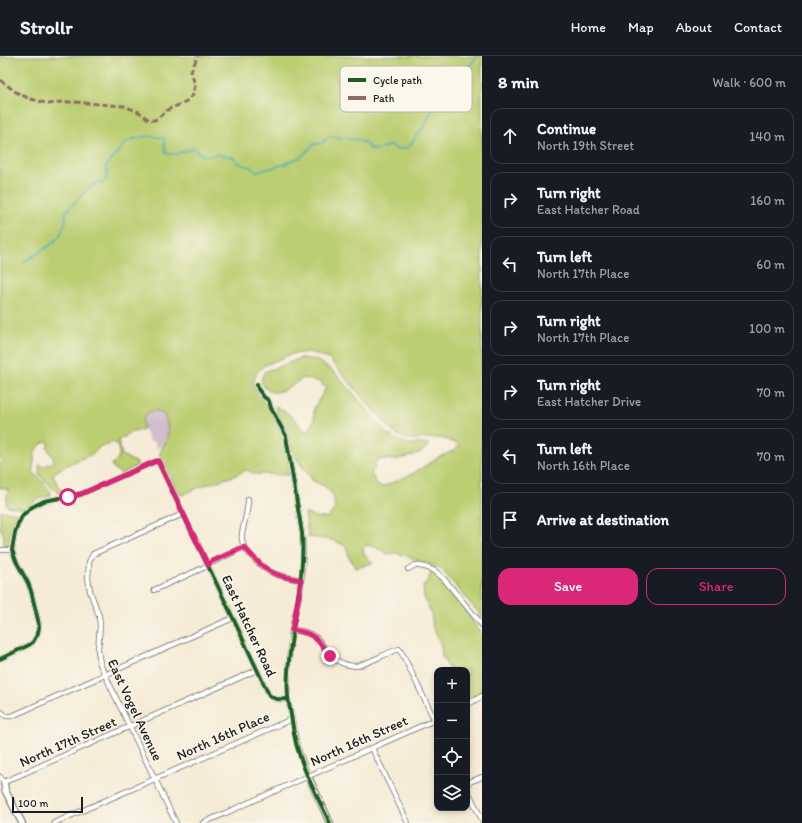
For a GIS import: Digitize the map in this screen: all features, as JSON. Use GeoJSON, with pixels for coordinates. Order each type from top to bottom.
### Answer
{"type":"FeatureCollection","features":[{"type":"Feature","properties":{"kind":"street"},"geometry":{"type":"LineString","coordinates":[[257,384],[258,389],[269,401],[271,408],[286,436],[302,534],[303,546],[301,580],[292,630],[288,671],[288,699],[297,746],[308,776],[330,823]]}},
{"type":"Feature","properties":{"kind":"street","name":"East Hatcher Road"},"geometry":{"type":"LineString","coordinates":[[12,550],[18,524],[26,512],[36,504],[81,494],[158,461],[269,695],[278,700],[288,699]]}},
{"type":"Feature","properties":{"kind":"street"},"geometry":{"type":"LineString","coordinates":[[248,500],[248,508],[242,533],[244,547],[254,559],[267,570],[280,576],[301,580]]}},
{"type":"Feature","properties":{"kind":"street","name":"East Vogel Avenue"},"geometry":{"type":"LineString","coordinates":[[176,823],[105,674],[99,657],[100,625],[99,616],[92,598],[89,580],[89,562],[91,556],[95,553],[183,514]]}},
{"type":"Feature","properties":{"kind":"street"},"geometry":{"type":"LineString","coordinates":[[154,590],[203,568],[211,562],[244,547]]}},
{"type":"Feature","properties":{"kind":"street"},"geometry":{"type":"LineString","coordinates":[[0,550],[12,550],[31,591],[39,627],[38,633],[33,642],[0,659]]}},
{"type":"Feature","properties":{"kind":"street"},"geometry":{"type":"LineString","coordinates":[[408,569],[415,565],[425,566],[435,571],[444,579],[482,625]]}},
{"type":"Feature","properties":{"kind":"street"},"geometry":{"type":"LineString","coordinates":[[0,712],[6,716],[12,716],[233,618]]}},
{"type":"Feature","properties":{"kind":"street"},"geometry":{"type":"LineString","coordinates":[[292,630],[313,635],[317,638],[330,656],[339,662],[349,665],[355,666],[363,664],[399,649],[434,716]]}},
{"type":"Feature","properties":{"kind":"street","name":"North 17th Street"},"geometry":{"type":"LineString","coordinates":[[2,780],[257,670]]}},
{"type":"Feature","properties":{"kind":"street"},"geometry":{"type":"LineString","coordinates":[[470,703],[482,696]]}},
{"type":"Feature","properties":{"kind":"street","name":"North 16th Place"},"geometry":{"type":"LineString","coordinates":[[54,823],[292,719]]}},
{"type":"Feature","properties":{"kind":"street","name":"North 16th Street"},"geometry":{"type":"LineString","coordinates":[[203,823],[434,721]]}},
{"type":"Feature","properties":{"kind":"street"},"geometry":{"type":"LineString","coordinates":[[372,748],[408,823]]}},
{"type":"Feature","properties":{"kind":"street"},"geometry":{"type":"LineString","coordinates":[[470,782],[482,776]]}},
{"type":"Feature","properties":{"kind":"street"},"geometry":{"type":"LineString","coordinates":[[2,780],[5,790],[22,823]]}},
{"type":"Feature","properties":{"kind":"street"},"geometry":{"type":"LineString","coordinates":[[470,795],[482,820]]}},
{"type":"Feature","properties":{"kind":"shaded area"},"geometry":{"type":"Polygon","coordinates":[[[160,402],[178,440],[157,448],[154,441],[150,442],[136,412],[160,402]]]}},
{"type":"Feature","properties":{"kind":"green space"},"geometry":{"type":"Polygon","coordinates":[[[0,56],[482,56],[482,619],[478,612],[441,569],[396,553],[388,554],[373,546],[366,545],[363,548],[364,555],[373,563],[356,568],[349,557],[347,548],[344,545],[332,540],[308,537],[305,513],[319,518],[328,517],[335,509],[333,495],[324,486],[313,481],[293,454],[288,434],[275,410],[276,406],[290,415],[304,430],[308,432],[314,420],[314,408],[326,388],[320,382],[303,378],[284,390],[278,392],[268,391],[262,383],[264,372],[301,358],[316,360],[333,371],[387,434],[400,441],[411,444],[429,444],[422,452],[405,458],[395,460],[379,459],[374,464],[376,466],[371,473],[377,485],[382,487],[414,473],[439,457],[452,452],[460,445],[441,438],[410,439],[395,434],[329,359],[309,352],[292,354],[263,366],[256,374],[253,382],[259,396],[268,406],[277,423],[287,448],[289,475],[255,474],[247,470],[231,477],[202,486],[182,495],[179,494],[160,455],[168,435],[166,420],[162,413],[154,411],[146,414],[143,422],[144,427],[142,430],[132,431],[118,440],[122,455],[137,463],[137,466],[121,474],[112,467],[112,464],[119,456],[117,444],[112,442],[107,446],[102,445],[92,454],[69,464],[54,473],[53,476],[63,493],[60,494],[41,477],[40,474],[40,464],[43,467],[55,461],[47,447],[49,445],[47,441],[40,445],[35,451],[33,471],[51,492],[51,495],[36,500],[25,509],[7,506],[8,490],[0,488],[0,56]]]}},
{"type":"Feature","properties":{"kind":"green space"},"geometry":{"type":"Polygon","coordinates":[[[0,511],[15,512],[18,514],[10,531],[9,546],[6,548],[3,547],[4,536],[0,527],[0,511]]]}},
{"type":"Feature","properties":{"kind":"green space"},"geometry":{"type":"Polygon","coordinates":[[[431,572],[445,584],[482,634],[482,693],[470,699],[470,667],[448,667],[442,656],[441,645],[433,628],[431,613],[424,597],[423,585],[428,581],[431,572]]]}},
{"type":"Feature","properties":{"kind":"waterway"},"geometry":{"type":"LineString","coordinates":[[469,66],[478,56]]}},
{"type":"Feature","properties":{"kind":"waterway"},"geometry":{"type":"LineString","coordinates":[[24,262],[52,244],[59,237],[65,224],[65,214],[70,207],[89,187],[99,182],[102,183],[107,179],[106,166],[121,147],[130,140],[148,136],[164,138],[166,153],[177,154],[194,148],[201,155],[206,157],[215,154],[233,157],[240,164],[251,167],[257,172],[285,164],[301,157],[314,144],[322,143],[328,137],[358,140],[365,143],[370,149],[376,150],[391,145],[396,149],[407,148],[420,132],[432,112]]}},
{"type":"Feature","properties":{"kind":"marked path"},"geometry":{"type":"LineString","coordinates":[[0,80],[16,92],[28,98],[49,104],[74,102],[124,106],[139,112],[149,120],[155,120],[169,109],[184,103],[193,95],[195,85],[191,71],[198,56]]}},
{"type":"Feature","properties":{"kind":"cycle path"},"geometry":{"type":"LineString","coordinates":[[257,384],[258,389],[269,401],[271,408],[286,436],[302,533],[303,548],[301,578],[288,671],[289,704],[294,736],[303,766],[330,823]]}},
{"type":"Feature","properties":{"kind":"cycle path"},"geometry":{"type":"LineString","coordinates":[[0,659],[33,642],[38,633],[39,627],[31,591],[12,550],[15,533],[22,516],[32,507],[44,501],[81,494],[158,461],[269,695],[276,699],[288,699]]}},
{"type":"Feature","properties":{"kind":"route"},"geometry":{"type":"LineString","coordinates":[[68,497],[81,494],[158,461],[208,565],[211,562],[244,547],[254,559],[267,570],[280,576],[301,580],[292,630],[299,630],[317,638],[330,656]]}}]}
